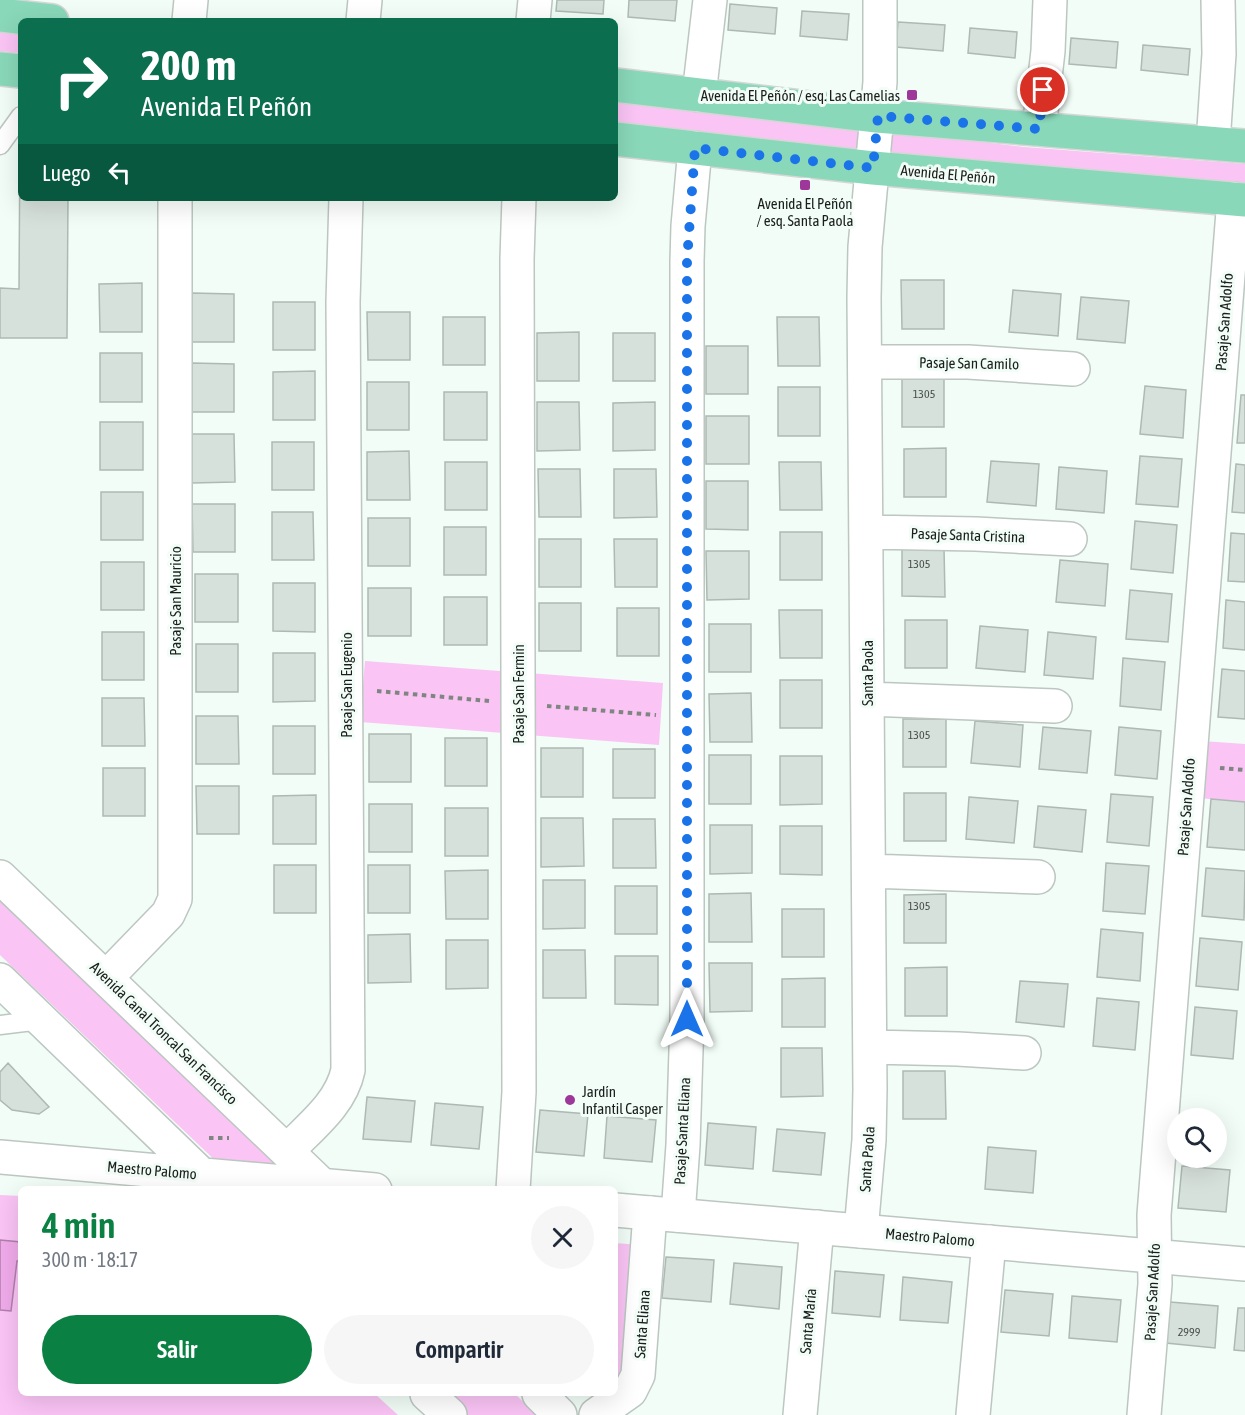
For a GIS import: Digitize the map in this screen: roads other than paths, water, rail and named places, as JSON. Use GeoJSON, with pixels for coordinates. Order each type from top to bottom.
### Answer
{"type":"FeatureCollection","features":[{"type":"Feature","properties":{"kind":"main road"},"geometry":{"type":"LineString","coordinates":[[12,11],[40,18]]}},
{"type":"Feature","properties":{"kind":"main road"},"geometry":{"type":"LineString","coordinates":[[0,69],[18,71]]}},
{"type":"Feature","properties":{"kind":"main road"},"geometry":{"type":"LineString","coordinates":[[618,85],[878,116],[1245,146]]}},
{"type":"Feature","properties":{"kind":"main road","name":"Avenida El Peñón"},"geometry":{"type":"LineString","coordinates":[[618,139],[873,168],[1239,200]]}},
{"type":"Feature","properties":{"kind":"street"},"geometry":{"type":"LineString","coordinates":[[189,18],[191,0]]}},
{"type":"Feature","properties":{"kind":"street"},"geometry":{"type":"LineString","coordinates":[[363,18],[365,0]]}},
{"type":"Feature","properties":{"kind":"street"},"geometry":{"type":"LineString","coordinates":[[533,18],[535,0]]}},
{"type":"Feature","properties":{"kind":"street"},"geometry":{"type":"LineString","coordinates":[[699,95],[710,0]]}},
{"type":"Feature","properties":{"kind":"street","name":"Santa Paola"},"geometry":{"type":"LineString","coordinates":[[861,1231],[869,1140],[870,1047],[866,247],[880,82],[880,0]]}},
{"type":"Feature","properties":{"kind":"street"},"geometry":{"type":"LineString","coordinates":[[1039,129],[1048,51],[1050,0]]}},
{"type":"Feature","properties":{"kind":"street"},"geometry":{"type":"LineString","coordinates":[[1213,143],[1219,54],[1218,0]]}},
{"type":"Feature","properties":{"kind":"street","name":"Pasaje Santa Eliana"},"geometry":{"type":"LineString","coordinates":[[664,1214],[683,1145],[687,1019],[687,261],[695,148]]}},
{"type":"Feature","properties":{"kind":"street","name":"Pasaje San Adolfo"},"geometry":{"type":"LineString","coordinates":[[1144,1415],[1155,1284],[1154,1215],[1239,200]]}},
{"type":"Feature","properties":{"kind":"street","name":"Pasaje San Mauricio"},"geometry":{"type":"LineString","coordinates":[[106,978],[168,914],[175,899],[175,201]]}},
{"type":"Feature","properties":{"kind":"street","name":"Pasaje San Eugenio"},"geometry":{"type":"LineString","coordinates":[[287,1151],[332,1104],[343,1087],[348,1070],[343,302],[346,201]]}},
{"type":"Feature","properties":{"kind":"street","name":"Pasaje San Fermin"},"geometry":{"type":"LineString","coordinates":[[513,1186],[519,1092],[519,201]]}},
{"type":"Feature","properties":{"kind":"street","name":"Pasaje San Camilo"},"geometry":{"type":"LineString","coordinates":[[865,362],[978,362],[1073,369]]}},
{"type":"Feature","properties":{"kind":"street","name":"Pasaje Santa Cristina"},"geometry":{"type":"LineString","coordinates":[[866,532],[1070,539]]}},
{"type":"Feature","properties":{"kind":"street"},"geometry":{"type":"LineString","coordinates":[[867,699],[1055,706]]}},
{"type":"Feature","properties":{"kind":"street"},"geometry":{"type":"LineString","coordinates":[[868,871],[1038,877]]}},
{"type":"Feature","properties":{"kind":"street","name":"Avenida Canal Troncal San Francisco"},"geometry":{"type":"LineString","coordinates":[[0,877],[324,1186]]}},
{"type":"Feature","properties":{"kind":"street"},"geometry":{"type":"LineString","coordinates":[[0,980],[209,1182]]}},
{"type":"Feature","properties":{"kind":"street"},"geometry":{"type":"LineString","coordinates":[[870,1047],[1024,1053]]}},
{"type":"Feature","properties":{"kind":"street","name":"Maestro Palomo"},"geometry":{"type":"LineString","coordinates":[[0,1157],[209,1182],[302,1186]]}},
{"type":"Feature","properties":{"kind":"street","name":"Maestro Palomo"},"geometry":{"type":"LineString","coordinates":[[618,1210],[1245,1264]]}},
{"type":"Feature","properties":{"kind":"street","name":"Santa Eliana"},"geometry":{"type":"LineString","coordinates":[[596,1415],[630,1390],[638,1375],[664,1214]]}},
{"type":"Feature","properties":{"kind":"street","name":"Santa María"},"geometry":{"type":"LineString","coordinates":[[800,1415],[817,1227]]}},
{"type":"Feature","properties":{"kind":"street"},"geometry":{"type":"LineString","coordinates":[[973,1415],[989,1242]]}},
{"type":"Feature","properties":{"kind":"street"},"geometry":{"type":"LineString","coordinates":[[429,1396],[450,1415]]}},
{"type":"Feature","properties":{"kind":"street"},"geometry":{"type":"LineString","coordinates":[[541,1396],[560,1415]]}},
{"type":"Feature","properties":{"kind":"lane"},"geometry":{"type":"LineString","coordinates":[[0,145],[18,120]]}},
{"type":"Feature","properties":{"kind":"lane"},"geometry":{"type":"LineString","coordinates":[[0,1025],[41,1020]]}},
{"type":"Feature","properties":{"kind":"place","name":"Avenida El Peñón / esq. Las Camelias"},"geometry":{"type":"Point","coordinates":[912,95]}},
{"type":"Feature","properties":{"kind":"place","name":"Avenida El Peñón / esq. Santa Paola"},"geometry":{"type":"Point","coordinates":[805,185]}},
{"type":"Feature","properties":{"kind":"place","name":"Jardín Infantil Casper"},"geometry":{"type":"Point","coordinates":[570,1100]}}]}
